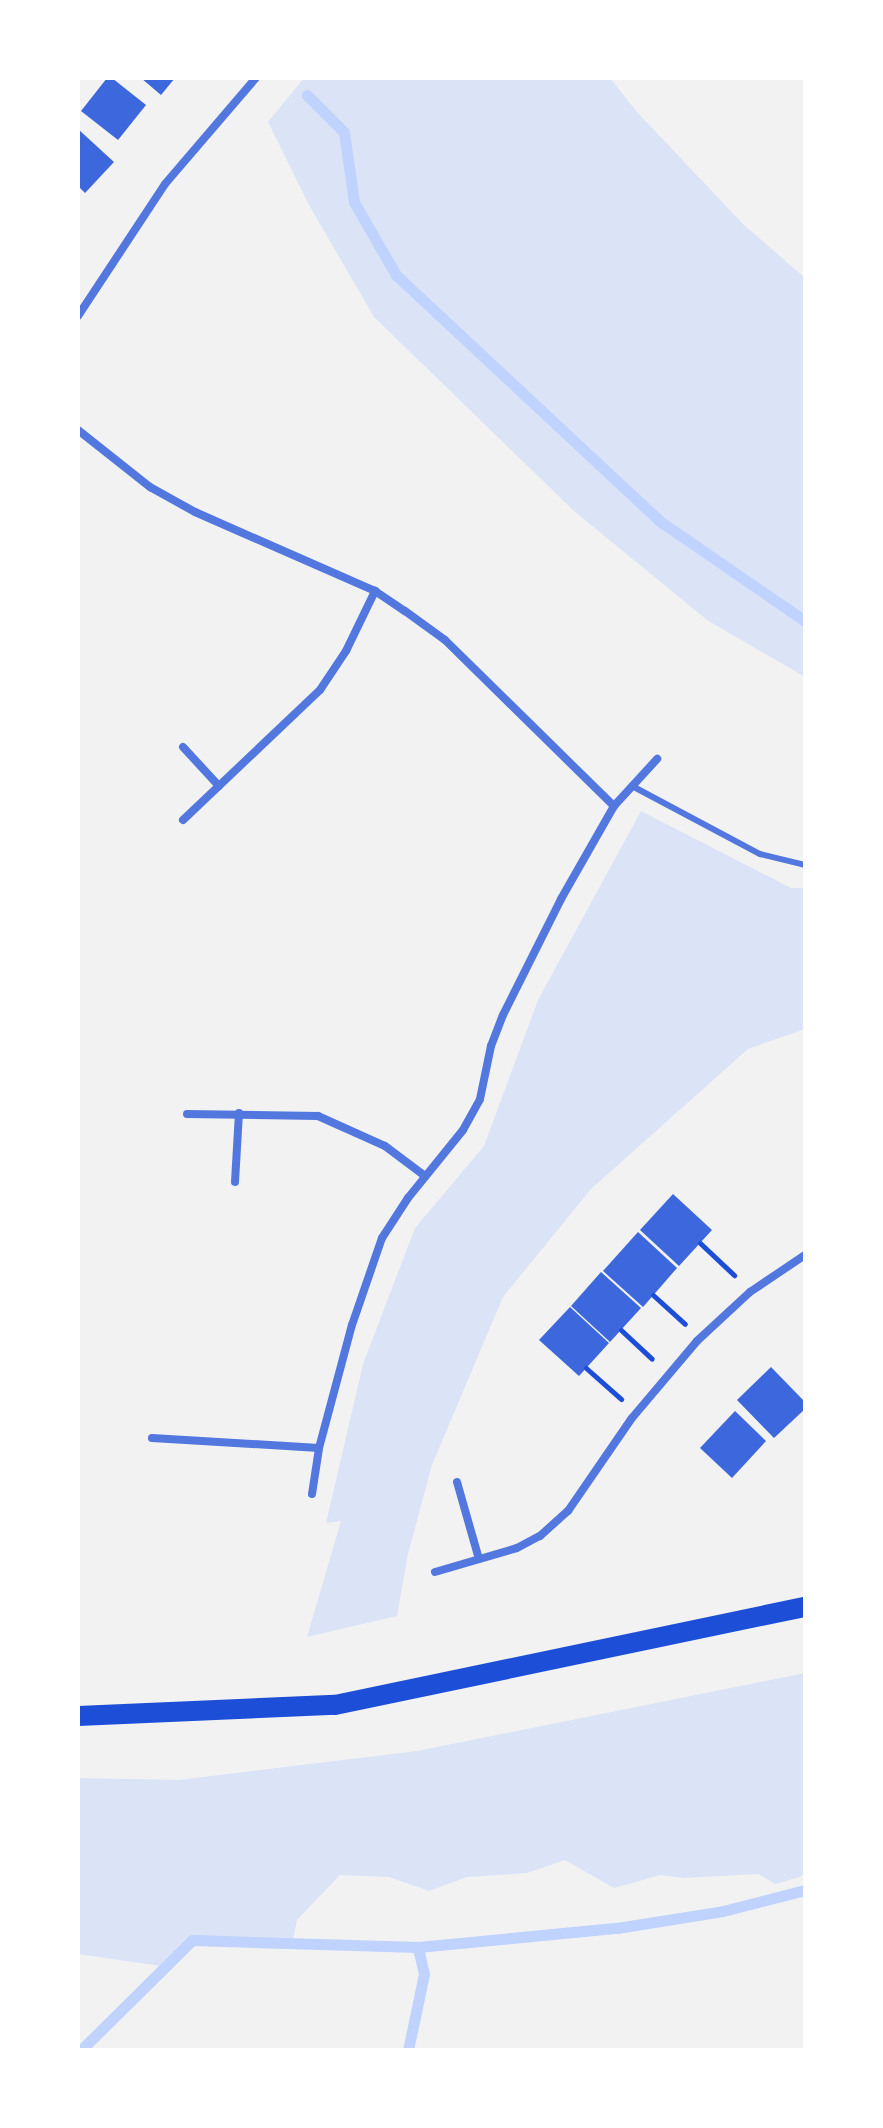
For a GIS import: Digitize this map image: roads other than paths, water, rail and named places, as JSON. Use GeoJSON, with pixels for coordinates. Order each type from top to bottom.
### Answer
{"type":"FeatureCollection","features":[{"type":"Feature","properties":{"kind":"main road"},"geometry":{"type":"LineString","coordinates":[[78,1716],[335,1705],[805,1607]]}},
{"type":"Feature","properties":{"kind":"street"},"geometry":{"type":"LineString","coordinates":[[78,316],[165,184],[256,78]]}},
{"type":"Feature","properties":{"kind":"street"},"geometry":{"type":"LineString","coordinates":[[78,430],[150,487],[195,512],[375,591],[445,640],[614,806]]}},
{"type":"Feature","properties":{"kind":"street"},"geometry":{"type":"LineString","coordinates":[[183,820],[320,690],[346,651],[375,591]]}},
{"type":"Feature","properties":{"kind":"street"},"geometry":{"type":"LineString","coordinates":[[183,747],[219,786]]}},
{"type":"Feature","properties":{"kind":"street"},"geometry":{"type":"LineString","coordinates":[[312,1494],[319,1448],[352,1325],[382,1238],[425,1176],[463,1130],[480,1099],[491,1046],[503,1015],[561,899],[614,806],[657,759]]}},
{"type":"Feature","properties":{"kind":"street"},"geometry":{"type":"LineString","coordinates":[[235,1182],[239,1113]]}},
{"type":"Feature","properties":{"kind":"street"},"geometry":{"type":"LineString","coordinates":[[187,1114],[318,1116],[385,1146],[425,1176]]}},
{"type":"Feature","properties":{"kind":"street"},"geometry":{"type":"LineString","coordinates":[[435,1572],[540,1536],[568,1511],[632,1418],[697,1341],[750,1292],[805,1255]]}},
{"type":"Feature","properties":{"kind":"street"},"geometry":{"type":"LineString","coordinates":[[152,1438],[319,1448]]}},
{"type":"Feature","properties":{"kind":"street"},"geometry":{"type":"LineString","coordinates":[[457,1482],[479,1559]]}},
{"type":"Feature","properties":{"kind":"lane"},"geometry":{"type":"LineString","coordinates":[[632,786],[760,854],[805,865]]}},
{"type":"Feature","properties":{"kind":"waterway"},"geometry":{"type":"LineString","coordinates":[[307,95],[344,132],[354,202],[396,275],[661,522],[805,621]]}},
{"type":"Feature","properties":{"kind":"waterway"},"geometry":{"type":"LineString","coordinates":[[81,2050],[192,1940],[418,1947],[617,1928],[723,1911],[805,1890]]}},
{"type":"Feature","properties":{"kind":"waterway"},"geometry":{"type":"LineString","coordinates":[[408,2050],[424,1974],[418,1947]]}}]}
